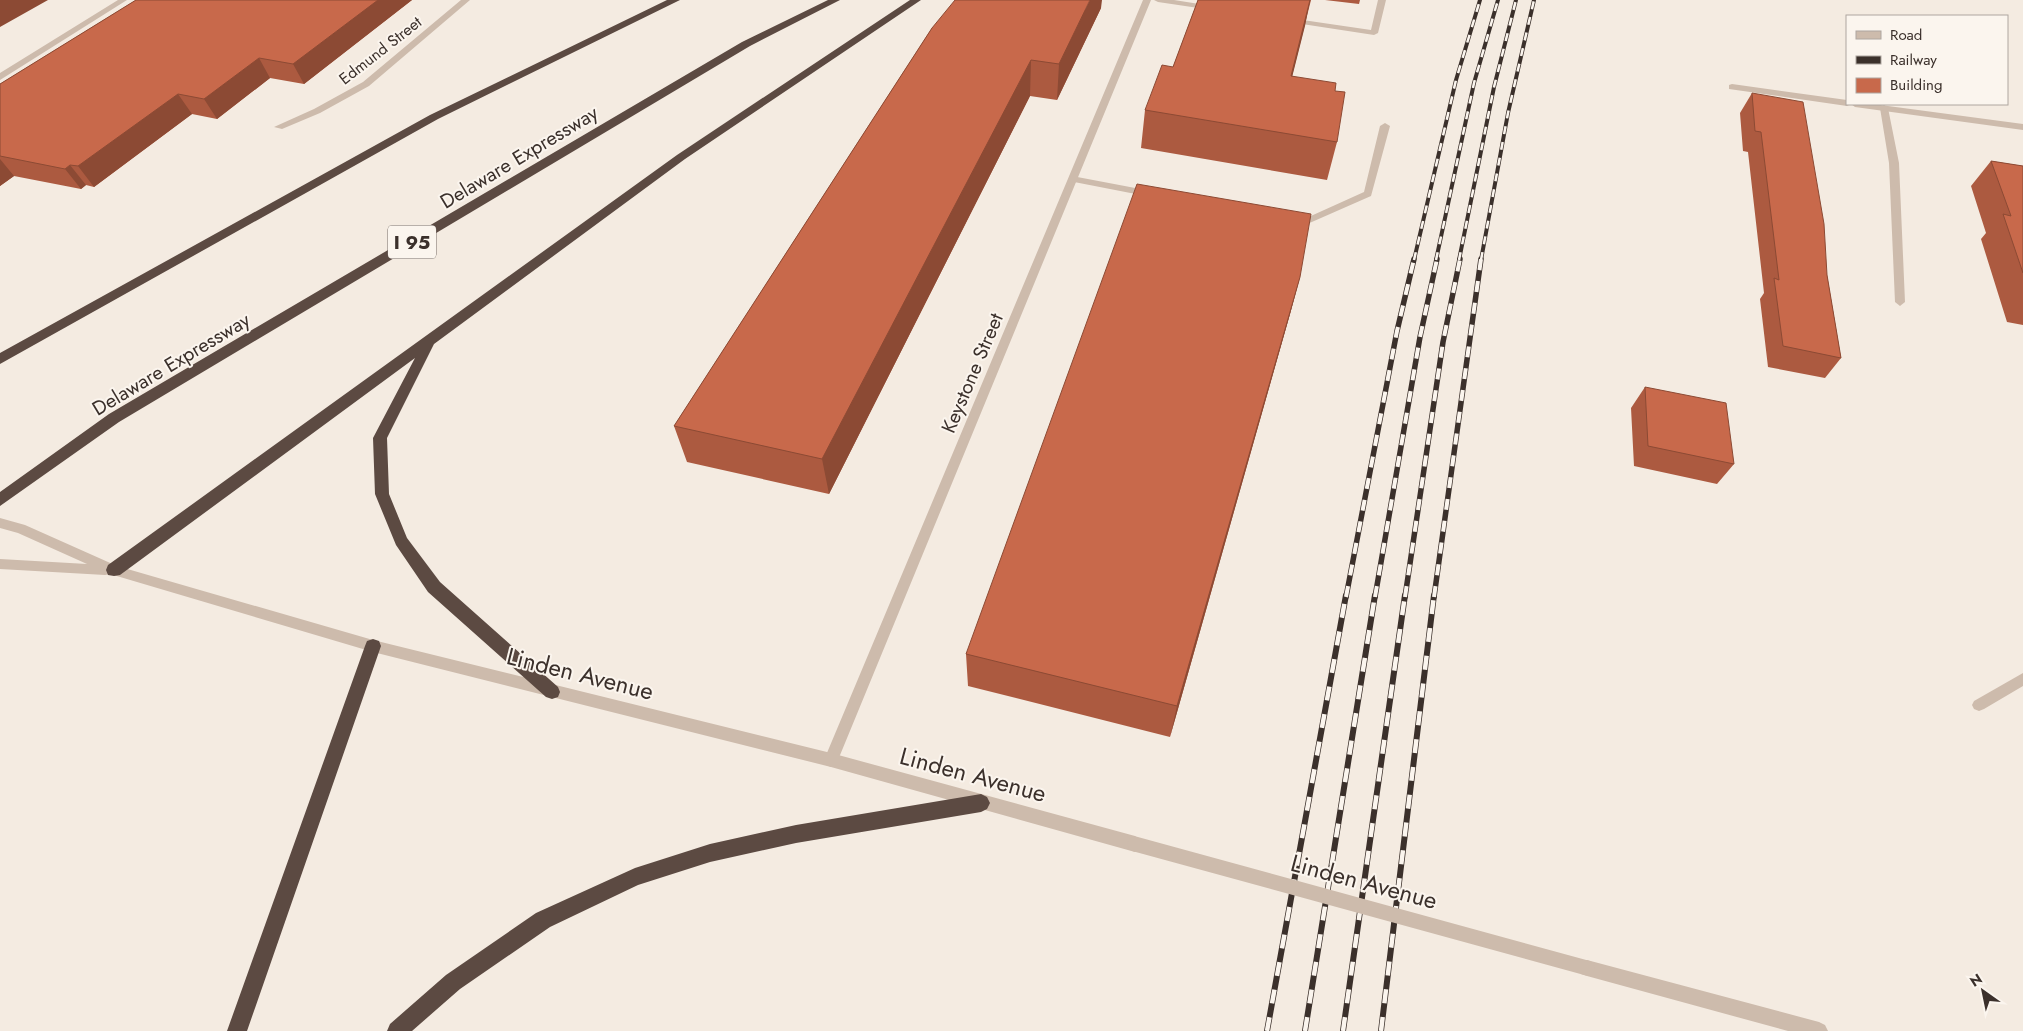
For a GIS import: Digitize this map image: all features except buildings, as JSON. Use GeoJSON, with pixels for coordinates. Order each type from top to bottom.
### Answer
{"type":"FeatureCollection","features":[{"type":"Feature","properties":{"kind":"highway"},"geometry":{"type":"LineString","coordinates":[[0,359],[434,117],[675,0]]}},
{"type":"Feature","properties":{"kind":"highway","name":"Delaware Expressway"},"geometry":{"type":"LineString","coordinates":[[0,500],[114,418],[746,44],[835,0]]}},
{"type":"Feature","properties":{"kind":"highway"},"geometry":{"type":"LineString","coordinates":[[114,570],[430,342],[550,251],[682,157],[916,0]]}},
{"type":"Feature","properties":{"kind":"highway"},"geometry":{"type":"LineString","coordinates":[[430,342],[380,438],[382,494],[401,541],[434,587],[552,692]]}},
{"type":"Feature","properties":{"kind":"highway"},"geometry":{"type":"LineString","coordinates":[[237,1031],[373,646]]}},
{"type":"Feature","properties":{"kind":"highway"},"geometry":{"type":"LineString","coordinates":[[397,1031],[453,982],[542,920],[635,877],[710,853],[796,834],[981,803]]}},
{"type":"Feature","properties":{"kind":"street"},"geometry":{"type":"LineString","coordinates":[[0,76],[122,0]]}},
{"type":"Feature","properties":{"kind":"street","name":"Edmund Street"},"geometry":{"type":"LineString","coordinates":[[279,127],[317,111],[366,84],[466,0]]}},
{"type":"Feature","properties":{"kind":"street","name":"Keystone Street"},"geometry":{"type":"LineString","coordinates":[[831,760],[1147,0]]}},
{"type":"Feature","properties":{"kind":"street"},"geometry":{"type":"LineString","coordinates":[[1158,0],[1217,9]]}},
{"type":"Feature","properties":{"kind":"street"},"geometry":{"type":"LineString","coordinates":[[1276,18],[1374,33],[1382,0]]}},
{"type":"Feature","properties":{"kind":"street"},"geometry":{"type":"LineString","coordinates":[[1732,87],[1846,103]]}},
{"type":"Feature","properties":{"kind":"street"},"geometry":{"type":"LineString","coordinates":[[1862,105],[2023,127]]}},
{"type":"Feature","properties":{"kind":"street"},"geometry":{"type":"LineString","coordinates":[[1884,108],[1894,163],[1900,302]]}},
{"type":"Feature","properties":{"kind":"street"},"geometry":{"type":"LineString","coordinates":[[1283,219],[1302,223],[1368,194],[1385,126]]}},
{"type":"Feature","properties":{"kind":"street"},"geometry":{"type":"LineString","coordinates":[[1072,179],[1158,196]]}},
{"type":"Feature","properties":{"kind":"street","name":"Linden Avenue"},"geometry":{"type":"LineString","coordinates":[[0,523],[21,529],[114,570],[373,646],[831,760],[981,803],[1819,1031]]}},
{"type":"Feature","properties":{"kind":"street","name":"Linden Avenue"},"geometry":{"type":"LineString","coordinates":[[0,564],[114,570]]}},
{"type":"Feature","properties":{"kind":"street"},"geometry":{"type":"LineString","coordinates":[[1978,705],[2023,679]]}},
{"type":"Feature","properties":{"kind":"railway"},"geometry":{"type":"LineString","coordinates":[[1414,260],[1456,80],[1480,0]]}},
{"type":"Feature","properties":{"kind":"railway"},"geometry":{"type":"LineString","coordinates":[[1436,260],[1474,83],[1498,0]]}},
{"type":"Feature","properties":{"kind":"railway"},"geometry":{"type":"LineString","coordinates":[[1459,260],[1494,87],[1516,0]]}},
{"type":"Feature","properties":{"kind":"railway"},"geometry":{"type":"LineString","coordinates":[[1481,260],[1508,113],[1534,0]]}},
{"type":"Feature","properties":{"kind":"railway"},"geometry":{"type":"LineString","coordinates":[[1346,597],[1397,331],[1414,259]]}},
{"type":"Feature","properties":{"kind":"railway"},"geometry":{"type":"LineString","coordinates":[[1375,597],[1420,337],[1437,259]]}},
{"type":"Feature","properties":{"kind":"railway"},"geometry":{"type":"LineString","coordinates":[[1405,597],[1443,342],[1460,259]]}},
{"type":"Feature","properties":{"kind":"railway"},"geometry":{"type":"LineString","coordinates":[[1434,597],[1481,259]]}},
{"type":"Feature","properties":{"kind":"railway"},"geometry":{"type":"LineString","coordinates":[[1267,1031],[1346,595]]}},
{"type":"Feature","properties":{"kind":"railway"},"geometry":{"type":"LineString","coordinates":[[1305,1031],[1375,595]]}},
{"type":"Feature","properties":{"kind":"railway"},"geometry":{"type":"LineString","coordinates":[[1343,1031],[1405,595]]}},
{"type":"Feature","properties":{"kind":"railway"},"geometry":{"type":"LineString","coordinates":[[1381,1031],[1434,595]]}}]}
